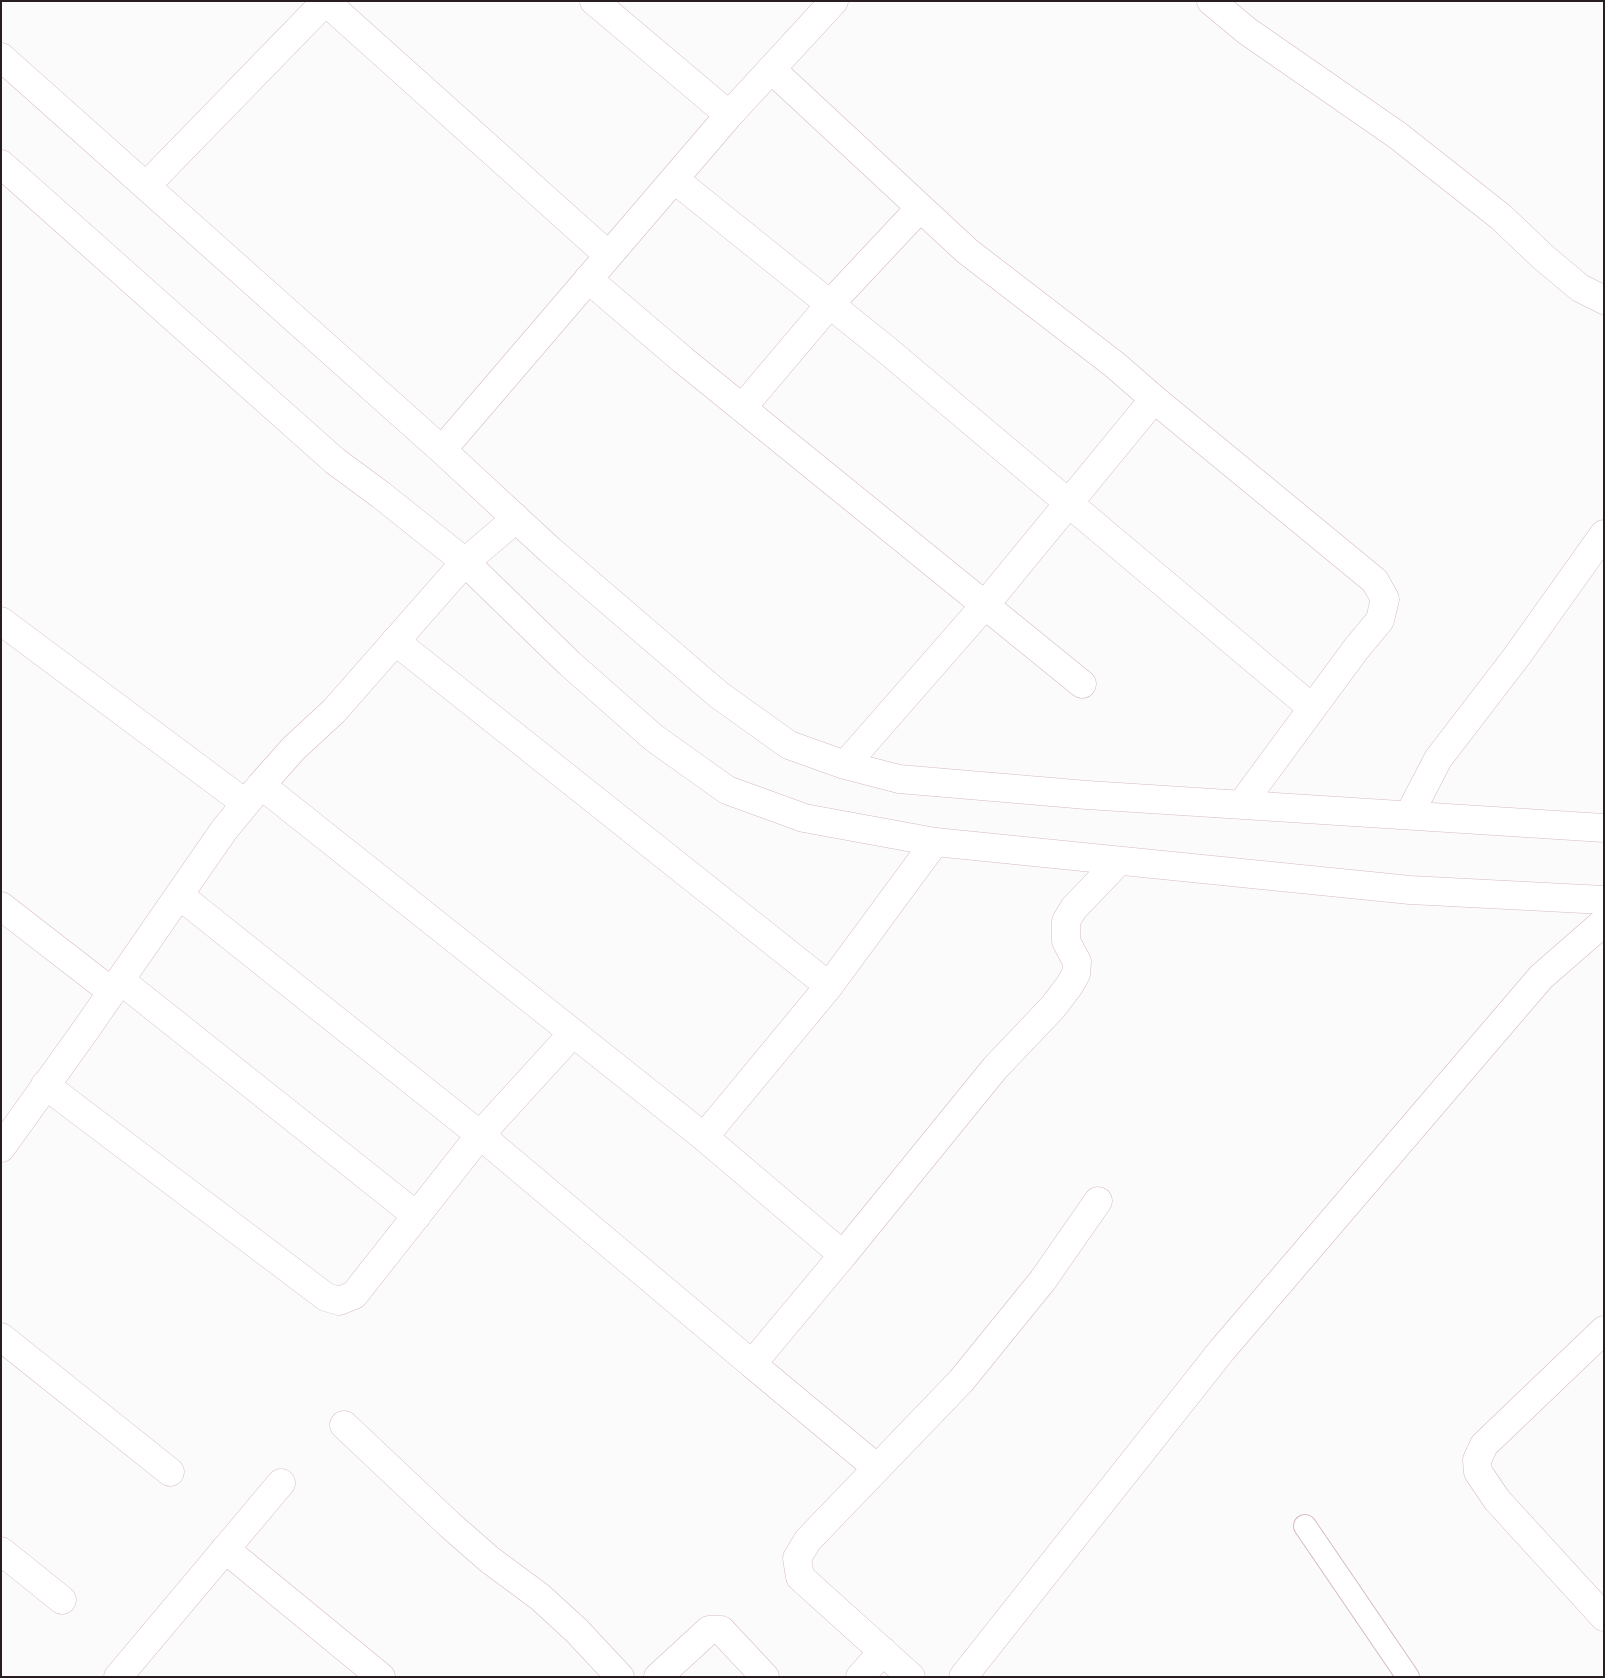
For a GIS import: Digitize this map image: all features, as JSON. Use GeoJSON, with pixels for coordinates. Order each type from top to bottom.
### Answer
{"type":"FeatureCollection","features":[{"type":"Feature","properties":{"kind":"street"},"geometry":{"type":"LineString","coordinates":[[146,186],[326,1],[608,255]]}},
{"type":"Feature","properties":{"kind":"street"},"geometry":{"type":"LineString","coordinates":[[594,1],[729,115]]}},
{"type":"Feature","properties":{"kind":"street"},"geometry":{"type":"LineString","coordinates":[[442,450],[729,115],[834,1]]}},
{"type":"Feature","properties":{"kind":"street"},"geometry":{"type":"LineString","coordinates":[[1211,1],[1247,31],[1397,135],[1501,217],[1542,257],[1580,288],[1604,300]]}},
{"type":"Feature","properties":{"kind":"street"},"geometry":{"type":"LineString","coordinates":[[1,57],[442,450],[510,523],[550,550],[719,695],[789,745],[845,765],[899,779],[1087,795],[1604,828]]}},
{"type":"Feature","properties":{"kind":"street"},"geometry":{"type":"LineString","coordinates":[[771,69],[967,251],[1115,365],[1154,400],[1375,581],[1385,599],[1380,620],[1356,649],[1242,805]]}},
{"type":"Feature","properties":{"kind":"street"},"geometry":{"type":"LineString","coordinates":[[1,164],[335,461],[381,495],[473,555],[569,663],[654,738],[727,790],[804,818],[934,842],[1410,890],[1604,900]]}},
{"type":"Feature","properties":{"kind":"street"},"geometry":{"type":"LineString","coordinates":[[674,179],[830,304],[1312,708]]}},
{"type":"Feature","properties":{"kind":"street"},"geometry":{"type":"LineString","coordinates":[[742,408],[830,304],[920,208]]}},
{"type":"Feature","properties":{"kind":"street"},"geometry":{"type":"LineString","coordinates":[[588,279],[682,360],[1082,684]]}},
{"type":"Feature","properties":{"kind":"street"},"geometry":{"type":"LineString","coordinates":[[845,765],[985,605],[1154,400]]}},
{"type":"Feature","properties":{"kind":"street"},"geometry":{"type":"LineString","coordinates":[[1,1148],[224,830],[253,794],[294,748],[334,710],[473,555],[510,523]]}},
{"type":"Feature","properties":{"kind":"street"},"geometry":{"type":"LineString","coordinates":[[1409,815],[1438,758],[1517,656],[1604,534]]}},
{"type":"Feature","properties":{"kind":"street"},"geometry":{"type":"LineString","coordinates":[[1,621],[253,794],[573,1033],[704,1137],[843,1255]]}},
{"type":"Feature","properties":{"kind":"street"},"geometry":{"type":"LineString","coordinates":[[395,640],[830,986]]}},
{"type":"Feature","properties":{"kind":"street"},"geometry":{"type":"LineString","coordinates":[[704,1137],[830,986],[934,842]]}},
{"type":"Feature","properties":{"kind":"street"},"geometry":{"type":"LineString","coordinates":[[752,1364],[996,1068],[1054,1008],[1076,974],[1077,962],[1066,942],[1066,921],[1074,908],[1119,860]]}},
{"type":"Feature","properties":{"kind":"street"},"geometry":{"type":"LineString","coordinates":[[179,894],[480,1135],[877,1468]]}},
{"type":"Feature","properties":{"kind":"street"},"geometry":{"type":"LineString","coordinates":[[1,906],[116,986],[417,1216]]}},
{"type":"Feature","properties":{"kind":"street"},"geometry":{"type":"LineString","coordinates":[[963,1677],[1222,1350],[1541,977],[1604,922]]}},
{"type":"Feature","properties":{"kind":"street"},"geometry":{"type":"LineString","coordinates":[[46,1085],[326,1297],[339,1301],[354,1295],[480,1135],[573,1033]]}},
{"type":"Feature","properties":{"kind":"street"},"geometry":{"type":"LineString","coordinates":[[911,1677],[800,1577],[798,1558],[808,1540],[961,1381],[984,1354],[1043,1280],[1098,1201]]}},
{"type":"Feature","properties":{"kind":"street"},"geometry":{"type":"LineString","coordinates":[[1604,1330],[1484,1445],[1476,1460],[1478,1472],[1498,1500],[1604,1618]]}},
{"type":"Feature","properties":{"kind":"street"},"geometry":{"type":"LineString","coordinates":[[1,1337],[170,1472]]}},
{"type":"Feature","properties":{"kind":"street"},"geometry":{"type":"LineString","coordinates":[[344,1425],[450,1525],[490,1560],[540,1597],[577,1631],[620,1677]]}},
{"type":"Feature","properties":{"kind":"street"},"geometry":{"type":"LineString","coordinates":[[118,1677],[280,1483]]}},
{"type":"Feature","properties":{"kind":"street"},"geometry":{"type":"LineString","coordinates":[[226,1549],[381,1677]]}},
{"type":"Feature","properties":{"kind":"street"},"geometry":{"type":"LineString","coordinates":[[1,1551],[62,1600]]}},
{"type":"Feature","properties":{"kind":"street"},"geometry":{"type":"LineString","coordinates":[[658,1677],[709,1630],[721,1630],[764,1677]]}},
{"type":"Feature","properties":{"kind":"street"},"geometry":{"type":"LineString","coordinates":[[860,1677],[883,1651]]}},
{"type":"Feature","properties":{"kind":"lane"},"geometry":{"type":"LineString","coordinates":[[1305,1526],[1408,1677]]}}]}
